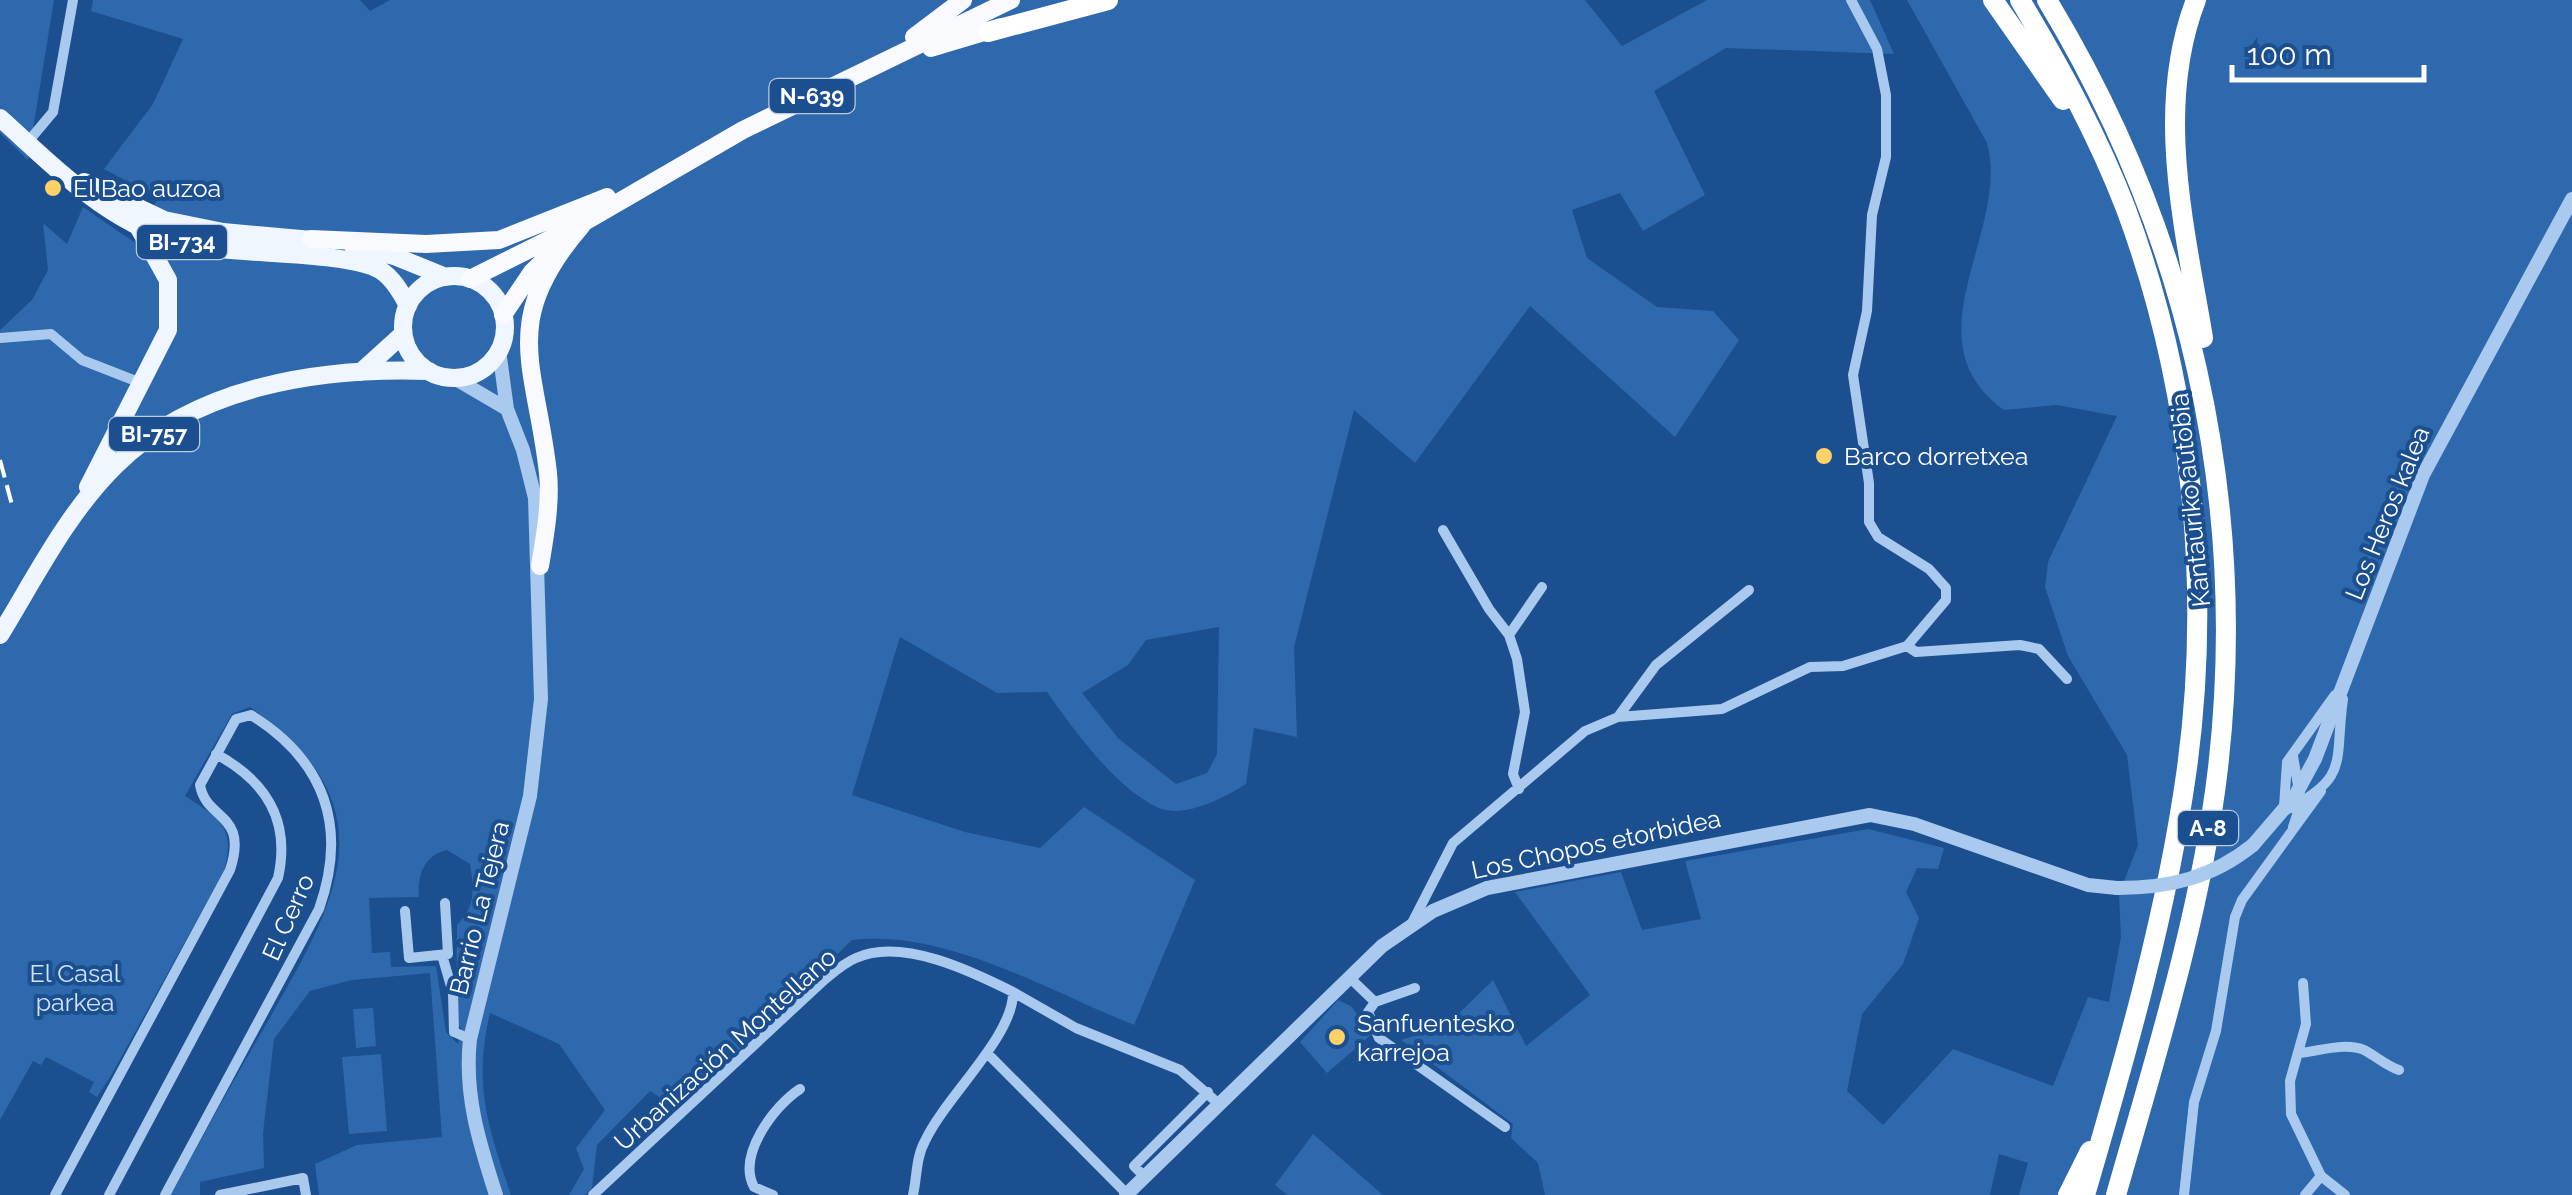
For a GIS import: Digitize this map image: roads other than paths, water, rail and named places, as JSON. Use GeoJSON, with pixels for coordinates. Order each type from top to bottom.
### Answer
{"type":"FeatureCollection","features":[{"type":"Feature","properties":{"kind":"highway"},"geometry":{"type":"LineString","coordinates":[[882,62],[963,0]]}},
{"type":"Feature","properties":{"kind":"highway","name":"N-639"},"geometry":{"type":"LineString","coordinates":[[470,279],[586,221],[663,174],[1011,0]]}},
{"type":"Feature","properties":{"kind":"highway"},"geometry":{"type":"LineString","coordinates":[[988,32],[1073,0]]}},
{"type":"Feature","properties":{"kind":"highway"},"geometry":{"type":"LineString","coordinates":[[882,62],[1108,0]]}},
{"type":"Feature","properties":{"kind":"highway"},"geometry":{"type":"LineString","coordinates":[[1994,0],[2068,107],[2145,268]]}},
{"type":"Feature","properties":{"kind":"highway","name":"Kantauriko autobia"},"geometry":{"type":"LineString","coordinates":[[2020,0],[2105,158],[2145,268],[2174,387],[2187,472],[2196,581],[2196,667],[2187,768],[2170,862],[2085,1195]]}},
{"type":"Feature","properties":{"kind":"highway","name":"Kantauriko autobia"},"geometry":{"type":"LineString","coordinates":[[2047,0],[2116,128],[2160,232],[2193,342],[2216,464],[2228,620],[2218,772],[2178,970],[2119,1191]]}},
{"type":"Feature","properties":{"kind":"highway"},"geometry":{"type":"LineString","coordinates":[[2196,0],[2182,58],[2176,146],[2218,427],[2216,464]]}},
{"type":"Feature","properties":{"kind":"highway"},"geometry":{"type":"LineString","coordinates":[[312,239],[426,244],[498,240],[529,231],[663,174]]}},
{"type":"Feature","properties":{"kind":"highway","name":"N-639"},"geometry":{"type":"LineString","coordinates":[[503,315],[532,272],[586,221]]}},
{"type":"Feature","properties":{"kind":"highway"},"geometry":{"type":"LineString","coordinates":[[540,566],[548,476],[526,342],[536,297],[572,237]]}},
{"type":"Feature","properties":{"kind":"highway"},"geometry":{"type":"LineString","coordinates":[[2068,1195],[2081,1164],[2100,1137]]}},
{"type":"Feature","properties":{"kind":"main road","name":"BI-734"},"geometry":{"type":"LineString","coordinates":[[0,118],[100,206],[138,228],[188,244],[244,254],[370,265],[391,278],[408,306]]}},
{"type":"Feature","properties":{"kind":"main road","name":"BI-734"},"geometry":{"type":"LineString","coordinates":[[54,164],[116,200],[164,220],[223,232],[312,239],[377,251],[446,277]]}},
{"type":"Feature","properties":{"kind":"main road"},"geometry":{"type":"LineString","coordinates":[[69,523],[168,330],[168,280],[138,228]]}},
{"type":"Feature","properties":{"kind":"main road"},"geometry":{"type":"LineString","coordinates":[[446,277],[470,279],[491,293],[503,315],[499,350],[480,370],[454,378],[429,372],[412,356],[404,334],[408,306],[423,286],[446,277]]}},
{"type":"Feature","properties":{"kind":"main road"},"geometry":{"type":"LineString","coordinates":[[360,372],[404,334]]}},
{"type":"Feature","properties":{"kind":"main road","name":"BI-757"},"geometry":{"type":"LineString","coordinates":[[0,635],[69,523],[116,465],[187,414],[236,394],[360,372],[429,372]]}},
{"type":"Feature","properties":{"kind":"street"},"geometry":{"type":"LineString","coordinates":[[28,143],[52,112],[73,0]]}},
{"type":"Feature","properties":{"kind":"street"},"geometry":{"type":"LineString","coordinates":[[1412,924],[1453,843],[1573,739],[1618,718],[1722,709],[1810,667],[1843,666],[1907,646],[1940,610],[1946,588],[1929,569],[1878,537],[1870,522],[1869,483],[1853,375],[1867,311],[1872,215],[1886,156],[1886,95],[1876,49],[1851,0]]}},
{"type":"Feature","properties":{"kind":"street","name":"Los Heros kalea"},"geometry":{"type":"LineString","coordinates":[[2254,845],[2301,795],[2440,439],[2572,199]]}},
{"type":"Feature","properties":{"kind":"street"},"geometry":{"type":"LineString","coordinates":[[0,338],[51,334],[82,360],[141,383]]}},
{"type":"Feature","properties":{"kind":"street","name":"Barrio La Tejera"},"geometry":{"type":"LineString","coordinates":[[496,1195],[472,1112],[467,1071],[470,1039],[534,770],[540,629],[540,566],[532,481],[506,410],[499,350]]}},
{"type":"Feature","properties":{"kind":"street"},"geometry":{"type":"LineString","coordinates":[[454,378],[506,410]]}},
{"type":"Feature","properties":{"kind":"street"},"geometry":{"type":"LineString","coordinates":[[1443,530],[1509,634],[1525,712],[1513,774],[1519,789]]}},
{"type":"Feature","properties":{"kind":"street"},"geometry":{"type":"LineString","coordinates":[[1509,634],[1542,587]]}},
{"type":"Feature","properties":{"kind":"street"},"geometry":{"type":"LineString","coordinates":[[1618,718],[1656,665],[1749,590]]}},
{"type":"Feature","properties":{"kind":"street"},"geometry":{"type":"LineString","coordinates":[[1907,646],[1916,652],[2011,644],[2039,648],[2067,679]]}},
{"type":"Feature","properties":{"kind":"street"},"geometry":{"type":"LineString","coordinates":[[2283,812],[2287,762],[2345,683]]}},
{"type":"Feature","properties":{"kind":"street"},"geometry":{"type":"LineString","coordinates":[[2184,1195],[2194,1102],[2216,1031],[2235,917],[2242,900],[2332,778],[2345,683]]}},
{"type":"Feature","properties":{"kind":"street","name":"El Cerro"},"geometry":{"type":"LineString","coordinates":[[55,1195],[230,870],[235,854],[233,832],[200,791],[236,720],[245,715],[274,729],[297,750],[325,800],[333,844],[331,868],[319,910],[165,1195]]}},
{"type":"Feature","properties":{"kind":"street"},"geometry":{"type":"LineString","coordinates":[[2302,740],[2323,740],[2338,756]]}},
{"type":"Feature","properties":{"kind":"street","name":"El Cerro"},"geometry":{"type":"LineString","coordinates":[[109,1195],[278,878],[281,830],[268,796],[244,771],[216,754]]}},
{"type":"Feature","properties":{"kind":"street"},"geometry":{"type":"LineString","coordinates":[[2289,838],[2301,795],[2293,756]]}},
{"type":"Feature","properties":{"kind":"street"},"geometry":{"type":"LineString","coordinates":[[2301,795],[2321,792]]}},
{"type":"Feature","properties":{"kind":"street","name":"Los Chopos etorbidea"},"geometry":{"type":"LineString","coordinates":[[1127,1195],[1350,977],[1412,924],[1460,897],[1504,883],[1870,814],[1914,824],[2088,885],[2116,888],[2150,888],[2192,880],[2216,872],[2254,845]]}},
{"type":"Feature","properties":{"kind":"street"},"geometry":{"type":"LineString","coordinates":[[406,910],[409,958],[442,955],[448,954],[445,904]]}},
{"type":"Feature","properties":{"kind":"street","name":"Urbanización Montellano"},"geometry":{"type":"LineString","coordinates":[[592,1195],[786,1014],[858,956],[879,952],[934,960],[1013,992],[1076,1028],[1180,1070],[1220,1104]]}},
{"type":"Feature","properties":{"kind":"street"},"geometry":{"type":"LineString","coordinates":[[442,955],[453,993],[454,1032],[470,1039]]}},
{"type":"Feature","properties":{"kind":"street"},"geometry":{"type":"LineString","coordinates":[[1350,977],[1375,1002]]}},
{"type":"Feature","properties":{"kind":"street"},"geometry":{"type":"LineString","coordinates":[[2302,983],[2306,1024],[2290,1081],[2291,1114],[2320,1176],[2345,1195]]}},
{"type":"Feature","properties":{"kind":"street"},"geometry":{"type":"LineString","coordinates":[[1415,988],[1375,1002],[1368,1012],[1379,1038],[1505,1127]]}},
{"type":"Feature","properties":{"kind":"street"},"geometry":{"type":"LineString","coordinates":[[913,1195],[924,1142],[968,1073],[1007,1024],[1013,992]]}},
{"type":"Feature","properties":{"kind":"street"},"geometry":{"type":"LineString","coordinates":[[2300,1054],[2340,1048],[2364,1050],[2379,1063],[2399,1070]]}},
{"type":"Feature","properties":{"kind":"street"},"geometry":{"type":"LineString","coordinates":[[986,1053],[1127,1195]]}},
{"type":"Feature","properties":{"kind":"street"},"geometry":{"type":"LineString","coordinates":[[773,1195],[754,1187],[751,1161],[766,1126],[800,1090]]}},
{"type":"Feature","properties":{"kind":"street"},"geometry":{"type":"LineString","coordinates":[[1144,1177],[1134,1166],[1208,1092]]}},
{"type":"Feature","properties":{"kind":"street"},"geometry":{"type":"LineString","coordinates":[[2304,1195],[2320,1176]]}},
{"type":"Feature","properties":{"kind":"street"},"geometry":{"type":"LineString","coordinates":[[220,1195],[302,1178],[306,1195]]}},
{"type":"Feature","properties":{"kind":"railway"},"geometry":{"type":"LineString","coordinates":[[0,460],[12,505]]}},
{"type":"Feature","properties":{"kind":"place","name":"El Bao auzoa"},"geometry":{"type":"Point","coordinates":[53,188]}},
{"type":"Feature","properties":{"kind":"place","name":"Barco dorretxea"},"geometry":{"type":"Point","coordinates":[1824,456]}},
{"type":"Feature","properties":{"kind":"place","name":"Sanfuentesko karrejoa"},"geometry":{"type":"Point","coordinates":[1337,1037]}},
{"type":"Feature","properties":{"kind":"park label","name":"El Casal parkea"},"geometry":{"type":"Point","coordinates":[75,988]}}]}
